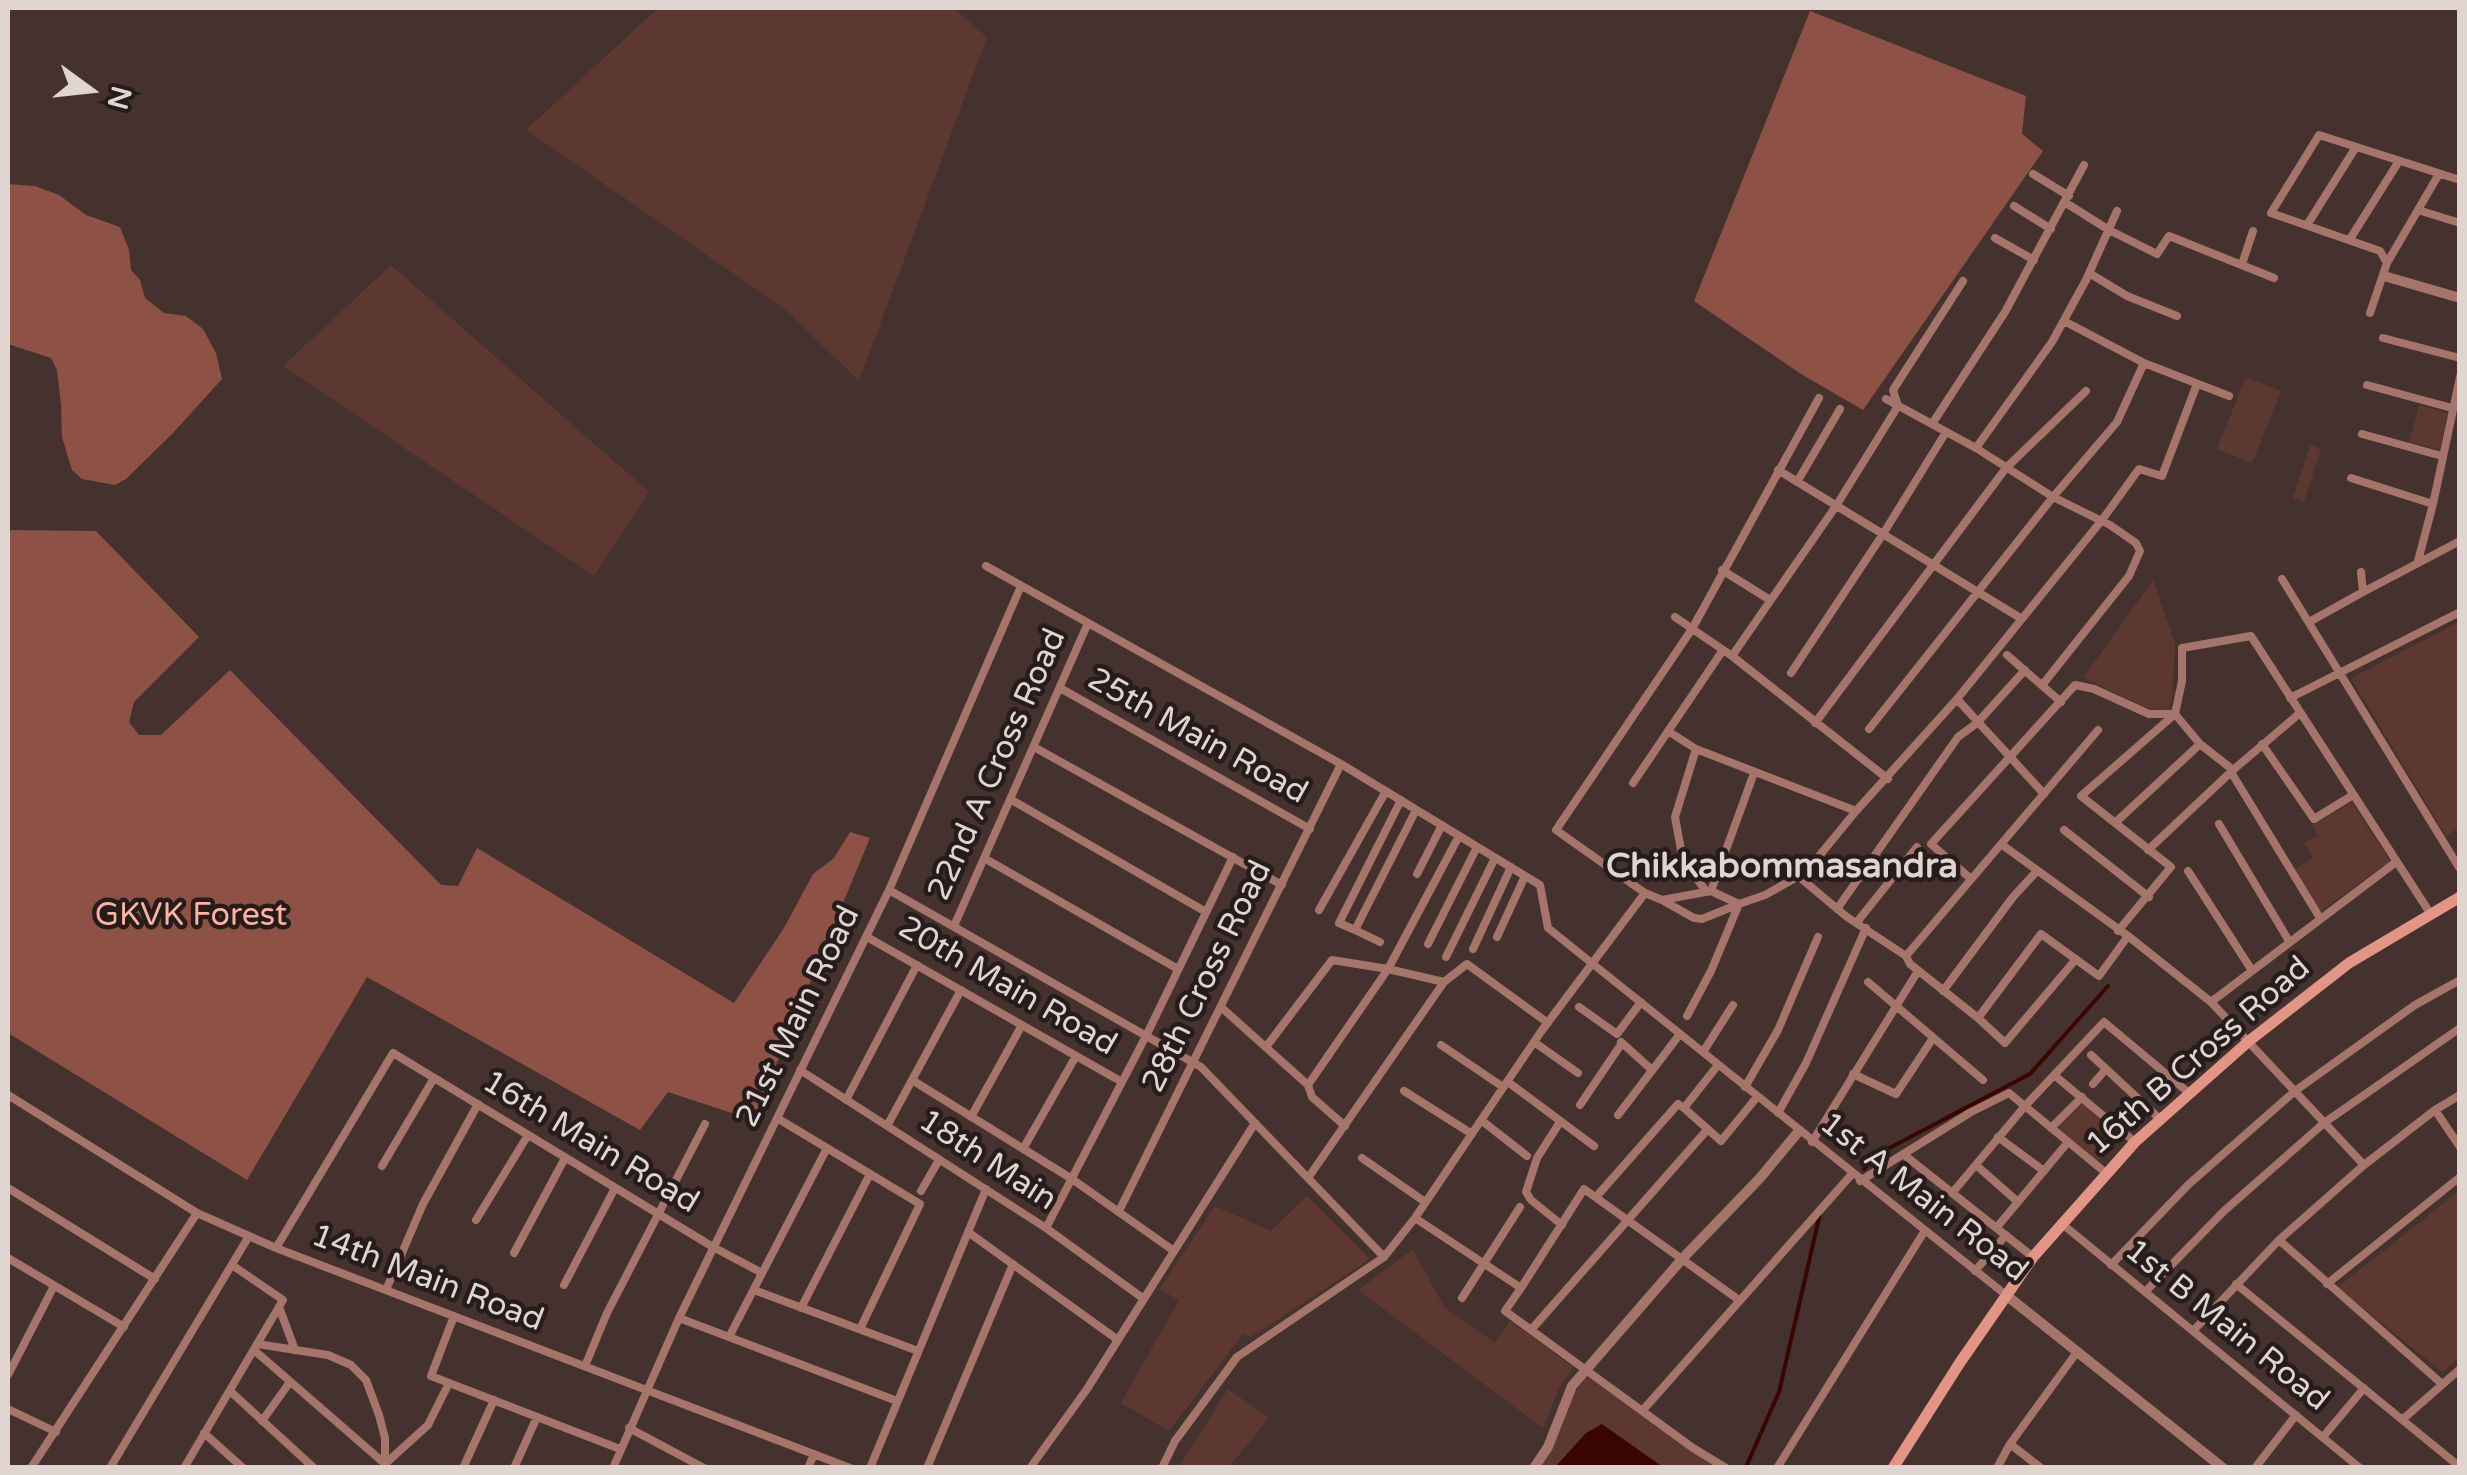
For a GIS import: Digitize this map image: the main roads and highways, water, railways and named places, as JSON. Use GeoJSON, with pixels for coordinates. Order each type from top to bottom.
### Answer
{"type":"FeatureCollection","features":[{"type":"Feature","properties":{"kind":"main road","name":"16th B Cross Road"},"geometry":{"type":"LineString","coordinates":[[1893,1468],[2033,1257],[2135,1142],[2249,1041],[2349,963],[2460,896]]}},
{"type":"Feature","properties":{"kind":"waterway"},"geometry":{"type":"LineString","coordinates":[[1864,1169],[1878,1154],[2030,1074],[2108,986]]}},
{"type":"Feature","properties":{"kind":"waterway"},"geometry":{"type":"LineString","coordinates":[[1746,1467],[1779,1392],[1820,1214]]}},
{"type":"Feature","properties":{"kind":"district","name":"Chikkabommasandra"},"geometry":{"type":"Point","coordinates":[1782,868]}},
{"type":"Feature","properties":{"kind":"park label","name":"GKVK Forest"},"geometry":{"type":"Point","coordinates":[191,917]}}]}
